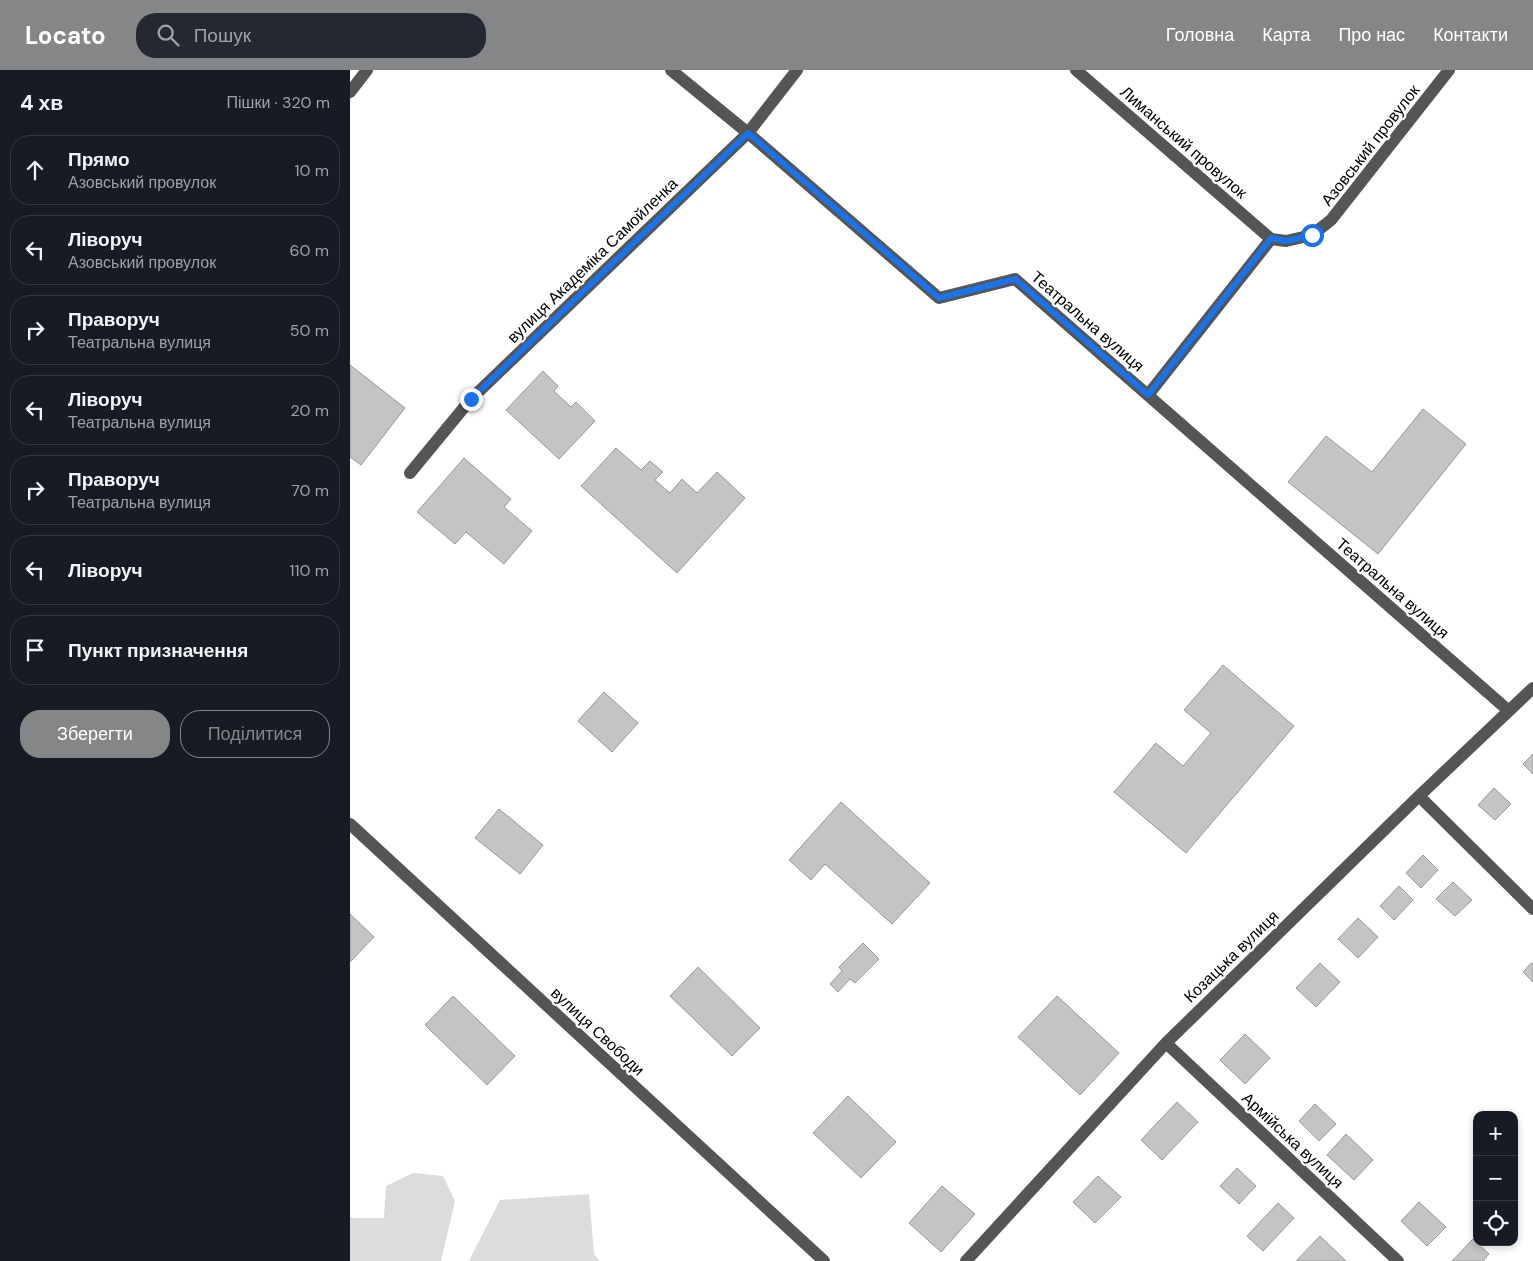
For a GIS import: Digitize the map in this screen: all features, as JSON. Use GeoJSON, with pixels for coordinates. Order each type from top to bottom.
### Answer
{"type":"FeatureCollection","features":[{"type":"Feature","properties":{"kind":"street"},"geometry":{"type":"LineString","coordinates":[[350,92],[368,70]]}},
{"type":"Feature","properties":{"kind":"street","name":"Театральна вулиця"},"geometry":{"type":"LineString","coordinates":[[671,70],[748,133],[939,298],[1015,279],[1509,711]]}},
{"type":"Feature","properties":{"kind":"street","name":"вулиця Академіка Самойленка"},"geometry":{"type":"LineString","coordinates":[[410,473],[471,399],[748,133],[797,70]]}},
{"type":"Feature","properties":{"kind":"street","name":"Лиманський провулок"},"geometry":{"type":"LineString","coordinates":[[1076,70],[1271,238]]}},
{"type":"Feature","properties":{"kind":"street","name":"Азовський провулок"},"geometry":{"type":"LineString","coordinates":[[1271,238],[1286,241],[1312,235],[1331,220],[1449,70]]}},
{"type":"Feature","properties":{"kind":"street"},"geometry":{"type":"LineString","coordinates":[[1148,395],[1271,238]]}},
{"type":"Feature","properties":{"kind":"street","name":"Козацька вулиця"},"geometry":{"type":"LineString","coordinates":[[966,1261],[1166,1043],[1419,796],[1533,688]]}},
{"type":"Feature","properties":{"kind":"street"},"geometry":{"type":"LineString","coordinates":[[1419,796],[1533,909]]}},
{"type":"Feature","properties":{"kind":"street","name":"вулиця Свободи"},"geometry":{"type":"LineString","coordinates":[[350,824],[824,1261]]}},
{"type":"Feature","properties":{"kind":"street","name":"Армійська вулиця"},"geometry":{"type":"LineString","coordinates":[[1166,1043],[1398,1261]]}},
{"type":"Feature","properties":{"kind":"shaded area"},"geometry":{"type":"Polygon","coordinates":[[[413,1173],[443,1176],[455,1201],[441,1261],[350,1261],[350,1217],[384,1218],[386,1186],[413,1173]]]}},
{"type":"Feature","properties":{"kind":"shaded area"},"geometry":{"type":"Polygon","coordinates":[[[589,1194],[594,1254],[600,1261],[469,1261],[500,1200],[589,1194]]]}},
{"type":"Feature","properties":{"kind":"building"},"geometry":{"type":"Polygon","coordinates":[[[350,365],[405,408],[361,465],[350,457],[350,365]]]}},
{"type":"Feature","properties":{"kind":"building"},"geometry":{"type":"Polygon","coordinates":[[[543,371],[558,386],[554,391],[571,407],[576,402],[595,421],[559,459],[506,410],[543,371]]]}},
{"type":"Feature","properties":{"kind":"building"},"geometry":{"type":"Polygon","coordinates":[[[1423,409],[1466,444],[1378,554],[1288,482],[1326,436],[1372,472],[1423,409]]]}},
{"type":"Feature","properties":{"kind":"building"},"geometry":{"type":"Polygon","coordinates":[[[616,448],[641,470],[650,461],[663,472],[655,480],[670,493],[682,479],[697,493],[717,472],[745,498],[677,573],[581,486],[616,448]]]}},
{"type":"Feature","properties":{"kind":"building"},"geometry":{"type":"Polygon","coordinates":[[[464,458],[511,499],[504,507],[532,531],[504,564],[466,532],[455,544],[417,512],[464,458]]]}},
{"type":"Feature","properties":{"kind":"building"},"geometry":{"type":"Polygon","coordinates":[[[1223,665],[1294,726],[1186,853],[1114,792],[1156,743],[1183,766],[1211,733],[1184,710],[1223,665]]]}},
{"type":"Feature","properties":{"kind":"building"},"geometry":{"type":"Polygon","coordinates":[[[604,692],[638,723],[612,752],[578,721],[604,692]]]}},
{"type":"Feature","properties":{"kind":"building"},"geometry":{"type":"Polygon","coordinates":[[[1533,754],[1533,774],[1523,764],[1533,754]]]}},
{"type":"Feature","properties":{"kind":"building"},"geometry":{"type":"Polygon","coordinates":[[[1494,788],[1511,804],[1495,820],[1478,805],[1494,788]]]}},
{"type":"Feature","properties":{"kind":"building"},"geometry":{"type":"Polygon","coordinates":[[[841,802],[930,883],[892,924],[825,864],[811,880],[789,860],[841,802]]]}},
{"type":"Feature","properties":{"kind":"building"},"geometry":{"type":"Polygon","coordinates":[[[499,809],[543,845],[520,874],[475,838],[499,809]]]}},
{"type":"Feature","properties":{"kind":"building"},"geometry":{"type":"Polygon","coordinates":[[[1423,855],[1438,870],[1421,888],[1406,873],[1423,855]]]}},
{"type":"Feature","properties":{"kind":"building"},"geometry":{"type":"Polygon","coordinates":[[[1453,882],[1472,900],[1455,916],[1436,899],[1453,882]]]}},
{"type":"Feature","properties":{"kind":"building"},"geometry":{"type":"Polygon","coordinates":[[[1399,886],[1413,900],[1394,920],[1380,906],[1399,886]]]}},
{"type":"Feature","properties":{"kind":"building"},"geometry":{"type":"Polygon","coordinates":[[[350,914],[374,937],[350,962],[350,914]]]}},
{"type":"Feature","properties":{"kind":"building"},"geometry":{"type":"Polygon","coordinates":[[[1358,918],[1378,937],[1358,958],[1338,939],[1358,918]]]}},
{"type":"Feature","properties":{"kind":"building"},"geometry":{"type":"Polygon","coordinates":[[[863,943],[879,959],[855,983],[850,979],[838,992],[830,984],[842,971],[839,967],[863,943]]]}},
{"type":"Feature","properties":{"kind":"building"},"geometry":{"type":"Polygon","coordinates":[[[1320,963],[1340,982],[1316,1007],[1296,988],[1320,963]]]}},
{"type":"Feature","properties":{"kind":"building"},"geometry":{"type":"Polygon","coordinates":[[[1531,963],[1533,964],[1533,982],[1523,972],[1531,963]]]}},
{"type":"Feature","properties":{"kind":"building"},"geometry":{"type":"Polygon","coordinates":[[[698,967],[760,1028],[732,1056],[670,996],[698,967]]]}},
{"type":"Feature","properties":{"kind":"building"},"geometry":{"type":"Polygon","coordinates":[[[453,996],[515,1056],[487,1085],[425,1025],[453,996]]]}},
{"type":"Feature","properties":{"kind":"building"},"geometry":{"type":"Polygon","coordinates":[[[1057,996],[1119,1053],[1080,1095],[1018,1037],[1057,996]]]}},
{"type":"Feature","properties":{"kind":"building"},"geometry":{"type":"Polygon","coordinates":[[[1245,1034],[1270,1058],[1245,1084],[1220,1060],[1245,1034]]]}},
{"type":"Feature","properties":{"kind":"building"},"geometry":{"type":"Polygon","coordinates":[[[848,1096],[896,1142],[861,1178],[813,1133],[848,1096]]]}},
{"type":"Feature","properties":{"kind":"building"},"geometry":{"type":"Polygon","coordinates":[[[1177,1102],[1198,1122],[1162,1160],[1141,1140],[1177,1102]]]}},
{"type":"Feature","properties":{"kind":"building"},"geometry":{"type":"Polygon","coordinates":[[[1315,1104],[1336,1124],[1319,1141],[1299,1121],[1315,1104]]]}},
{"type":"Feature","properties":{"kind":"building"},"geometry":{"type":"Polygon","coordinates":[[[1346,1134],[1373,1160],[1354,1180],[1327,1155],[1346,1134]]]}},
{"type":"Feature","properties":{"kind":"building"},"geometry":{"type":"Polygon","coordinates":[[[1237,1168],[1256,1186],[1239,1204],[1220,1186],[1237,1168]]]}},
{"type":"Feature","properties":{"kind":"building"},"geometry":{"type":"Polygon","coordinates":[[[1098,1176],[1121,1197],[1095,1223],[1073,1202],[1098,1176]]]}},
{"type":"Feature","properties":{"kind":"building"},"geometry":{"type":"Polygon","coordinates":[[[942,1186],[975,1214],[941,1252],[909,1223],[942,1186]]]}},
{"type":"Feature","properties":{"kind":"building"},"geometry":{"type":"Polygon","coordinates":[[[1419,1202],[1446,1227],[1427,1246],[1401,1221],[1419,1202]]]}},
{"type":"Feature","properties":{"kind":"building"},"geometry":{"type":"Polygon","coordinates":[[[1278,1203],[1294,1218],[1263,1251],[1247,1236],[1278,1203]]]}},
{"type":"Feature","properties":{"kind":"building"},"geometry":{"type":"Polygon","coordinates":[[[1320,1236],[1346,1261],[1296,1261],[1320,1236]]]}},
{"type":"Feature","properties":{"kind":"building"},"geometry":{"type":"Polygon","coordinates":[[[1473,1239],[1473,1246],[1480,1246],[1489,1254],[1483,1261],[1452,1261],[1473,1239]]]}},
{"type":"Feature","properties":{"kind":"route"},"geometry":{"type":"LineString","coordinates":[[471,399],[748,133],[939,298],[1015,279],[1148,395],[1271,238],[1286,241],[1312,235]]}}]}
